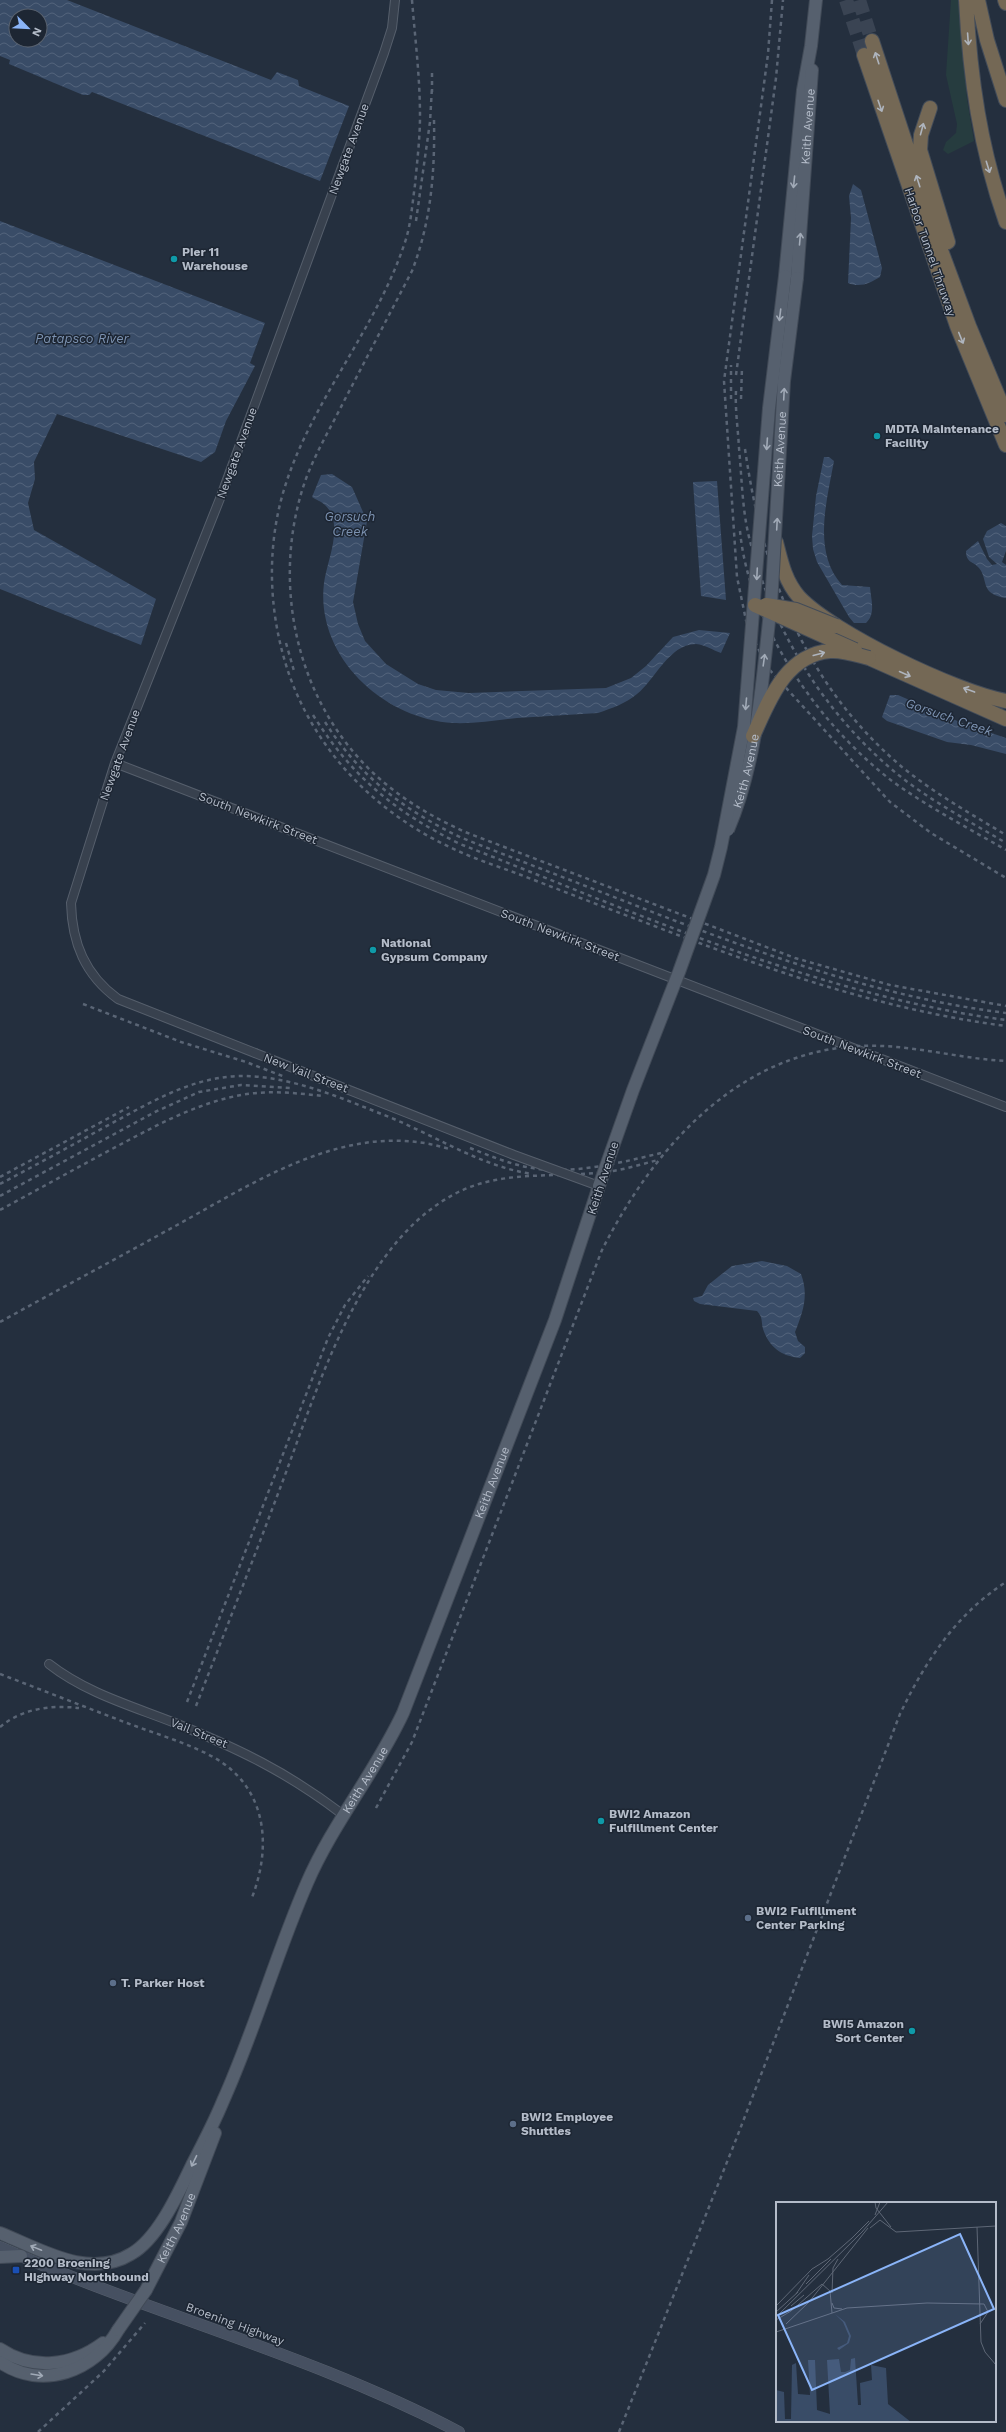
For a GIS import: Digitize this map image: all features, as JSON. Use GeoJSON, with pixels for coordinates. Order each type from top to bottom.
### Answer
{"type":"FeatureCollection","features":[{"type":"Feature","properties":{"kind":"highway"},"geometry":{"type":"LineString","coordinates":[[966,0],[971,74],[977,119],[986,160],[1006,222]]}},
{"type":"Feature","properties":{"kind":"highway"},"geometry":{"type":"LineString","coordinates":[[978,0],[989,46],[1006,100]]}},
{"type":"Feature","properties":{"kind":"highway","name":"Harbor Tunnel Thruway"},"geometry":{"type":"LineString","coordinates":[[872,41],[939,245],[1004,411]]}},
{"type":"Feature","properties":{"kind":"highway","name":"Harbor Tunnel Thruway"},"geometry":{"type":"LineString","coordinates":[[864,55],[956,326],[1006,445]]}},
{"type":"Feature","properties":{"kind":"highway"},"geometry":{"type":"LineString","coordinates":[[930,108],[921,135],[920,150],[951,254],[989,355],[1004,411]]}},
{"type":"Feature","properties":{"kind":"highway"},"geometry":{"type":"LineString","coordinates":[[776,542],[784,573],[789,583],[812,609],[836,626]]}},
{"type":"Feature","properties":{"kind":"highway"},"geometry":{"type":"LineString","coordinates":[[755,605],[771,609],[796,610],[836,626],[965,689],[1006,700]]}},
{"type":"Feature","properties":{"kind":"highway"},"geometry":{"type":"LineString","coordinates":[[771,609],[869,658],[1006,717]]}},
{"type":"Feature","properties":{"kind":"highway"},"geometry":{"type":"LineString","coordinates":[[754,736],[780,683],[790,671],[803,660],[816,654],[830,651],[869,658]]}},
{"type":"Feature","properties":{"kind":"main road","name":"Keith Avenue"},"geometry":{"type":"LineString","coordinates":[[721,847],[741,800],[754,736],[771,609],[791,277],[812,85],[811,46],[816,0]]}},
{"type":"Feature","properties":{"kind":"main road","name":"Keith Avenue"},"geometry":{"type":"LineString","coordinates":[[0,2362],[33,2375],[56,2376],[79,2369],[118,2330],[146,2290],[168,2251],[194,2192],[213,2139],[224,2101],[306,1883],[342,1814],[377,1764],[403,1713],[555,1320],[632,1090],[679,972],[712,882],[721,847],[744,727],[755,605],[769,408],[791,277]]}},
{"type":"Feature","properties":{"kind":"main road","name":"Keith Avenue"},"geometry":{"type":"LineString","coordinates":[[0,2233],[81,2264],[115,2262],[133,2254],[146,2242],[178,2196],[224,2101]]}},
{"type":"Feature","properties":{"kind":"main road","name":"Broening Highway"},"geometry":{"type":"LineString","coordinates":[[0,2247],[130,2300],[345,2378],[459,2432]]}},
{"type":"Feature","properties":{"kind":"main road"},"geometry":{"type":"LineString","coordinates":[[0,2257],[21,2256]]}},
{"type":"Feature","properties":{"kind":"main road"},"geometry":{"type":"LineString","coordinates":[[0,2349],[25,2361],[42,2364],[60,2363],[98,2350]]}},
{"type":"Feature","properties":{"kind":"street","name":"Newgate Avenue"},"geometry":{"type":"LineString","coordinates":[[71,903],[115,763],[221,496],[390,37],[395,0]]}},
{"type":"Feature","properties":{"kind":"street","name":"South Newkirk Street"},"geometry":{"type":"LineString","coordinates":[[115,763],[673,980],[1006,1107]]}},
{"type":"Feature","properties":{"kind":"street","name":"New Vail Street"},"geometry":{"type":"LineString","coordinates":[[71,903],[72,925],[78,949],[93,976],[118,999],[514,1155],[599,1186]]}},
{"type":"Feature","properties":{"kind":"street","name":"Keith Avenue"},"geometry":{"type":"LineString","coordinates":[[612,1144],[673,980]]}},
{"type":"Feature","properties":{"kind":"street","name":"Vail Street"},"geometry":{"type":"LineString","coordinates":[[49,1664],[79,1684],[263,1761],[320,1797],[342,1814]]}},
{"type":"Feature","properties":{"kind":"green space"},"geometry":{"type":"Polygon","coordinates":[[[951,0],[958,0],[967,99],[974,141],[948,154],[943,150],[946,142],[956,133],[957,124],[946,75],[951,0]]]}},
{"type":"Feature","properties":{"kind":"water"},"geometry":{"type":"Polygon","coordinates":[[[0,0],[67,0],[271,80],[277,72],[298,80],[299,86],[349,106],[320,181],[92,92],[89,95],[83,95],[9,64],[10,60],[0,56],[0,0]]]}},
{"type":"Feature","properties":{"kind":"water"},"geometry":{"type":"Polygon","coordinates":[[[853,184],[861,190],[882,268],[880,277],[869,283],[861,285],[848,283],[851,218],[849,196],[853,184]]]}},
{"type":"Feature","properties":{"kind":"water","name":"Patapsco River"},"geometry":{"type":"Polygon","coordinates":[[[0,221],[265,323],[250,363],[255,366],[226,421],[215,452],[201,462],[57,414],[34,462],[35,479],[28,503],[34,530],[156,599],[141,645],[0,589],[0,221]]]}},
{"type":"Feature","properties":{"kind":"water"},"geometry":{"type":"Polygon","coordinates":[[[824,457],[829,457],[834,461],[824,525],[824,542],[827,557],[833,572],[842,585],[870,587],[872,611],[866,623],[854,623],[849,617],[817,562],[813,549],[812,536],[816,496],[824,457]]]}},
{"type":"Feature","properties":{"kind":"water","name":"Gorsuch Creek"},"geometry":{"type":"Polygon","coordinates":[[[332,474],[352,487],[367,521],[353,602],[358,624],[365,641],[386,664],[418,684],[436,690],[469,693],[606,688],[631,678],[646,666],[673,637],[699,630],[730,633],[721,653],[706,646],[696,644],[686,646],[670,656],[644,688],[637,694],[623,703],[598,713],[453,723],[427,719],[402,710],[379,696],[359,679],[342,658],[331,635],[324,610],[324,583],[333,542],[334,522],[331,513],[325,505],[312,497],[321,475],[332,474]]]}},
{"type":"Feature","properties":{"kind":"water"},"geometry":{"type":"Polygon","coordinates":[[[717,481],[726,600],[701,596],[693,482],[717,481]]]}},
{"type":"Feature","properties":{"kind":"water"},"geometry":{"type":"Polygon","coordinates":[[[1001,523],[1006,526],[1006,551],[1002,562],[1006,565],[1006,598],[997,596],[988,590],[979,568],[967,558],[966,555],[966,551],[978,541],[987,559],[992,565],[997,564],[989,557],[983,539],[987,531],[1001,523]]]}},
{"type":"Feature","properties":{"kind":"water","name":"Gorsuch Creek"},"geometry":{"type":"Polygon","coordinates":[[[890,695],[898,695],[962,723],[1006,738],[1006,754],[971,745],[947,742],[887,721],[882,717],[890,695]]]}},
{"type":"Feature","properties":{"kind":"water"},"geometry":{"type":"Polygon","coordinates":[[[762,1261],[787,1266],[801,1274],[805,1289],[805,1296],[795,1332],[798,1341],[805,1347],[805,1353],[800,1358],[782,1353],[772,1346],[763,1329],[761,1317],[757,1311],[700,1304],[694,1301],[693,1298],[702,1296],[708,1285],[732,1266],[762,1261]]]}},
{"type":"Feature","properties":{"kind":"tunnel"},"geometry":{"type":"LineString","coordinates":[[846,0],[864,55]]}},
{"type":"Feature","properties":{"kind":"tunnel"},"geometry":{"type":"LineString","coordinates":[[859,0],[872,41]]}},
{"type":"Feature","properties":{"kind":"railway"},"geometry":{"type":"LineString","coordinates":[[412,0],[420,101],[420,125],[415,185],[408,230],[404,245],[390,280],[300,447],[287,481],[277,518],[274,538],[272,578],[275,618],[279,638],[290,677],[302,706],[317,733],[355,780],[378,801],[402,820],[428,836],[464,854],[727,953],[818,984],[910,1009],[1006,1026]]}},
{"type":"Feature","properties":{"kind":"railway"},"geometry":{"type":"LineString","coordinates":[[772,0],[768,54],[724,381],[737,577],[747,625],[767,667],[890,802],[931,833],[1006,878]]}},
{"type":"Feature","properties":{"kind":"railway"},"geometry":{"type":"LineString","coordinates":[[736,375],[776,78],[783,0]]}},
{"type":"Feature","properties":{"kind":"railway"},"geometry":{"type":"LineString","coordinates":[[432,73],[432,92]]}},
{"type":"Feature","properties":{"kind":"railway"},"geometry":{"type":"LineString","coordinates":[[416,221],[430,122],[432,87]]}},
{"type":"Feature","properties":{"kind":"railway"},"geometry":{"type":"LineString","coordinates":[[434,120],[434,159],[428,215],[424,234],[412,271],[314,459],[301,494],[292,535],[290,576],[293,617],[302,658],[317,696],[338,732],[364,764],[396,792],[429,814],[465,832],[795,958],[890,985],[1006,1006]]}},
{"type":"Feature","properties":{"kind":"railway"},"geometry":{"type":"LineString","coordinates":[[731,365],[731,399]]}},
{"type":"Feature","properties":{"kind":"railway"},"geometry":{"type":"LineString","coordinates":[[741,399],[742,367]]}},
{"type":"Feature","properties":{"kind":"railway"},"geometry":{"type":"LineString","coordinates":[[736,391],[736,412],[747,530],[760,574],[773,607],[805,669],[846,725],[870,750],[896,773],[936,801],[1006,843]]}},
{"type":"Feature","properties":{"kind":"railway"},"geometry":{"type":"LineString","coordinates":[[745,449],[763,539],[776,582],[793,623],[814,662],[838,699],[868,734],[914,777],[1006,835]]}},
{"type":"Feature","properties":{"kind":"railway"},"geometry":{"type":"LineString","coordinates":[[740,531],[746,566],[757,602],[773,636],[792,670],[814,702],[838,731],[865,758],[906,791],[1006,850]]}},
{"type":"Feature","properties":{"kind":"railway"},"geometry":{"type":"LineString","coordinates":[[286,643],[294,671]]}},
{"type":"Feature","properties":{"kind":"railway"},"geometry":{"type":"LineString","coordinates":[[313,715],[343,757],[377,791],[415,819],[460,844],[661,923],[797,972],[866,992],[936,1008],[1006,1020]]}},
{"type":"Feature","properties":{"kind":"railway"},"geometry":{"type":"LineString","coordinates":[[325,722],[353,759],[385,790],[421,816],[462,838],[660,915],[787,961],[874,987],[961,1006],[1006,1013]]}},
{"type":"Feature","properties":{"kind":"railway"},"geometry":{"type":"LineString","coordinates":[[83,1004],[181,1042],[246,1062],[285,1077]]}},
{"type":"Feature","properties":{"kind":"railway"},"geometry":{"type":"LineString","coordinates":[[376,1808],[412,1742],[602,1250],[625,1209],[651,1171],[680,1136],[713,1104],[750,1079],[790,1060],[835,1049],[883,1046],[898,1047],[1006,1061]]}},
{"type":"Feature","properties":{"kind":"railway"},"geometry":{"type":"LineString","coordinates":[[0,1184],[159,1098],[198,1083],[218,1078],[239,1076],[277,1079],[324,1092],[402,1123],[475,1157],[512,1170],[532,1174]]}},
{"type":"Feature","properties":{"kind":"railway"},"geometry":{"type":"LineString","coordinates":[[0,1196],[155,1112],[199,1092],[241,1085],[290,1088]]}},
{"type":"Feature","properties":{"kind":"railway"},"geometry":{"type":"LineString","coordinates":[[0,1210],[141,1133],[206,1104],[251,1093],[272,1092],[323,1096]]}},
{"type":"Feature","properties":{"kind":"railway"},"geometry":{"type":"LineString","coordinates":[[0,1177],[129,1107]]}},
{"type":"Feature","properties":{"kind":"railway"},"geometry":{"type":"LineString","coordinates":[[0,1322],[234,1193],[302,1160],[338,1148],[374,1142],[411,1141],[449,1149]]}},
{"type":"Feature","properties":{"kind":"railway"},"geometry":{"type":"LineString","coordinates":[[470,1148],[529,1168],[550,1170],[594,1167],[665,1152]]}},
{"type":"Feature","properties":{"kind":"railway"},"geometry":{"type":"LineString","coordinates":[[196,1706],[328,1362],[348,1318],[372,1276],[400,1238],[432,1208],[470,1187],[485,1182],[516,1177],[612,1171],[658,1160]]}},
{"type":"Feature","properties":{"kind":"railway"},"geometry":{"type":"LineString","coordinates":[[187,1702],[328,1338],[345,1305],[368,1276]]}},
{"type":"Feature","properties":{"kind":"railway"},"geometry":{"type":"LineString","coordinates":[[619,2432],[737,2137],[900,1714],[920,1676],[944,1640],[972,1609],[1006,1582]]}},
{"type":"Feature","properties":{"kind":"railway"},"geometry":{"type":"LineString","coordinates":[[0,1674],[194,1748],[215,1758],[233,1771],[246,1786],[255,1803],[261,1821],[263,1840],[262,1860],[258,1880],[251,1900]]}},
{"type":"Feature","properties":{"kind":"railway"},"geometry":{"type":"LineString","coordinates":[[0,1727],[18,1716],[38,1709],[58,1707],[79,1708]]}},
{"type":"Feature","properties":{"kind":"railway"},"geometry":{"type":"LineString","coordinates":[[38,2432],[103,2372],[145,2323]]}},
{"type":"Feature","properties":{"kind":"place","name":"Pier 11 Warehouse"},"geometry":{"type":"Point","coordinates":[174,259]}},
{"type":"Feature","properties":{"kind":"place","name":"MDTA Maintenance Facility"},"geometry":{"type":"Point","coordinates":[877,436]}},
{"type":"Feature","properties":{"kind":"place","name":"National Gypsum Company"},"geometry":{"type":"Point","coordinates":[373,950]}},
{"type":"Feature","properties":{"kind":"place","name":"BWI2 Amazon Fulfillment Center"},"geometry":{"type":"Point","coordinates":[601,1821]}},
{"type":"Feature","properties":{"kind":"place","name":"BWI2 Fulfillment Center Parking"},"geometry":{"type":"Point","coordinates":[748,1918]}},
{"type":"Feature","properties":{"kind":"place","name":"T. Parker Host"},"geometry":{"type":"Point","coordinates":[113,1983]}},
{"type":"Feature","properties":{"kind":"place","name":"BWI5 Amazon Sort Center"},"geometry":{"type":"Point","coordinates":[912,2031]}},
{"type":"Feature","properties":{"kind":"place","name":"BWI2 Employee Shuttles"},"geometry":{"type":"Point","coordinates":[513,2124]}},
{"type":"Feature","properties":{"kind":"place","name":"2200 Broening Highway Northbound"},"geometry":{"type":"Point","coordinates":[16,2270]}}]}
